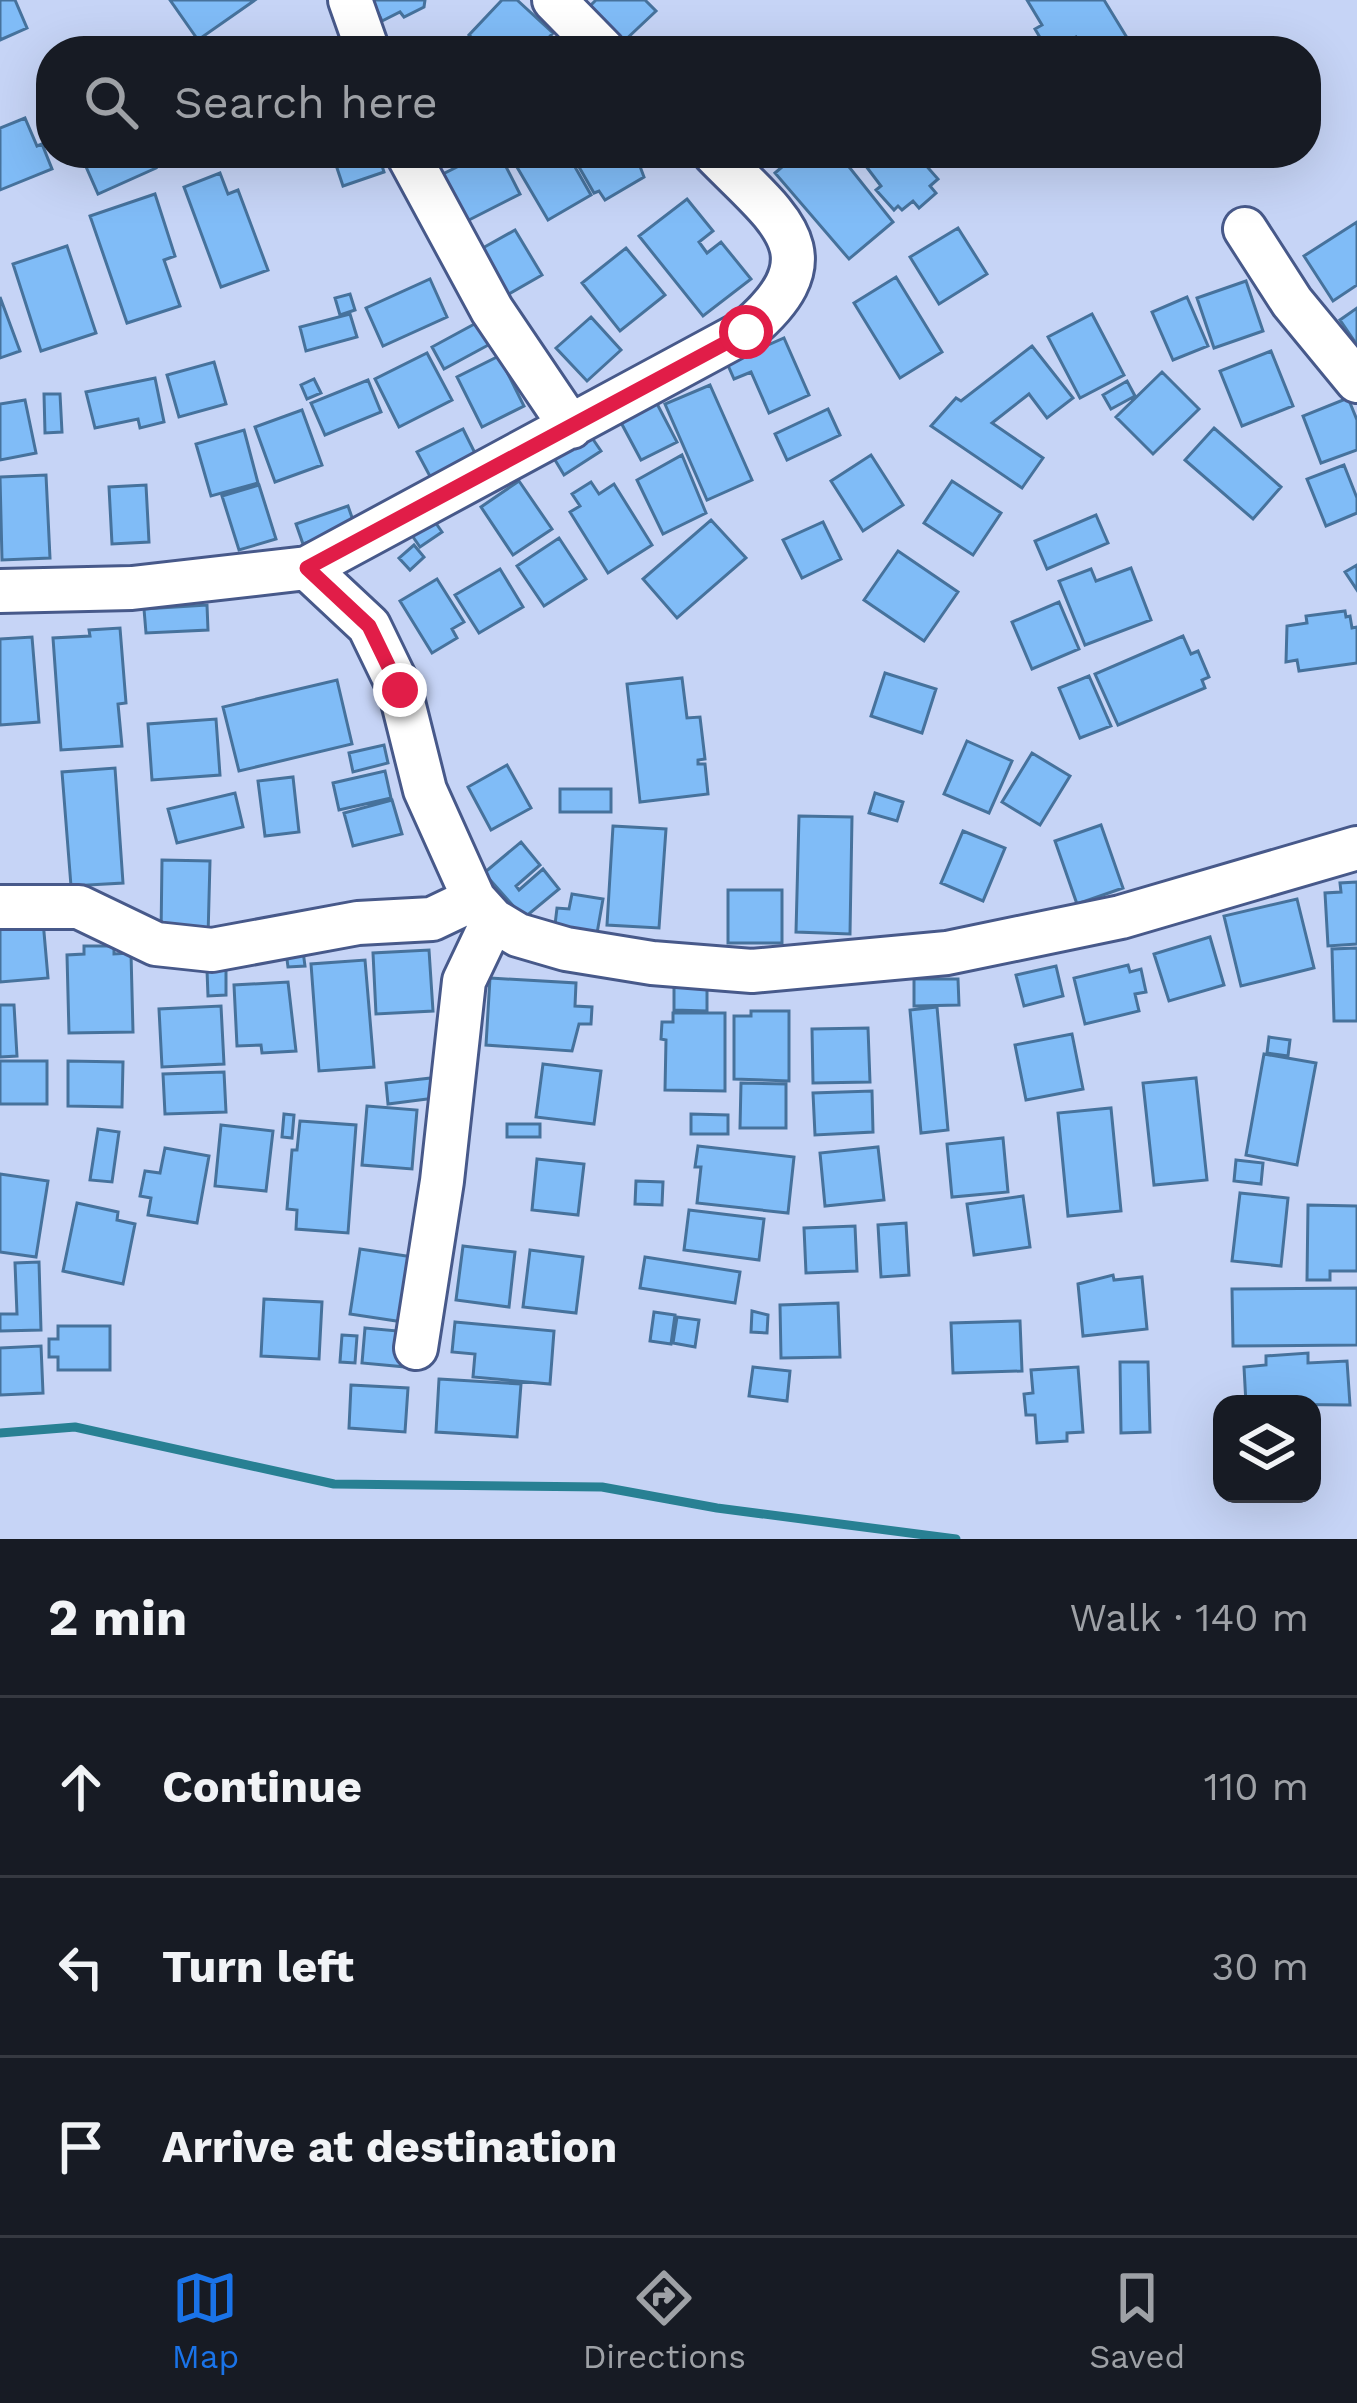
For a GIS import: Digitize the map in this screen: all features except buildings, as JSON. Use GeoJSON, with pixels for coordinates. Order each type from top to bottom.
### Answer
{"type":"FeatureCollection","features":[{"type":"Feature","properties":{"kind":"street"},"geometry":{"type":"LineString","coordinates":[[350,0],[363,36]]}},
{"type":"Feature","properties":{"kind":"street"},"geometry":{"type":"LineString","coordinates":[[554,0],[589,36]]}},
{"type":"Feature","properties":{"kind":"street"},"geometry":{"type":"LineString","coordinates":[[415,168],[492,310],[571,427]]}},
{"type":"Feature","properties":{"kind":"street"},"geometry":{"type":"LineString","coordinates":[[0,591],[132,588],[307,568],[746,332],[778,305],[794,263],[790,235],[728,168]]}},
{"type":"Feature","properties":{"kind":"street"},"geometry":{"type":"LineString","coordinates":[[1245,229],[1292,302],[1357,380]]}},
{"type":"Feature","properties":{"kind":"street"},"geometry":{"type":"LineString","coordinates":[[307,568],[369,626],[400,690],[425,790],[483,909],[518,935],[566,949],[652,963],[752,971],[947,952],[1100,922],[1357,848]]}},
{"type":"Feature","properties":{"kind":"street"},"geometry":{"type":"LineString","coordinates":[[0,907],[79,907],[156,944],[212,950],[358,923],[432,919],[483,909]]}},
{"type":"Feature","properties":{"kind":"street"},"geometry":{"type":"LineString","coordinates":[[416,1348],[442,1180],[464,981],[483,909]]}},
{"type":"Feature","properties":{"kind":"waterway"},"geometry":{"type":"LineString","coordinates":[[0,1433],[75,1427],[334,1484],[602,1487],[717,1508],[956,1539]]}},
{"type":"Feature","properties":{"kind":"route"},"geometry":{"type":"LineString","coordinates":[[400,690],[369,626],[307,568],[746,332]]}}]}
